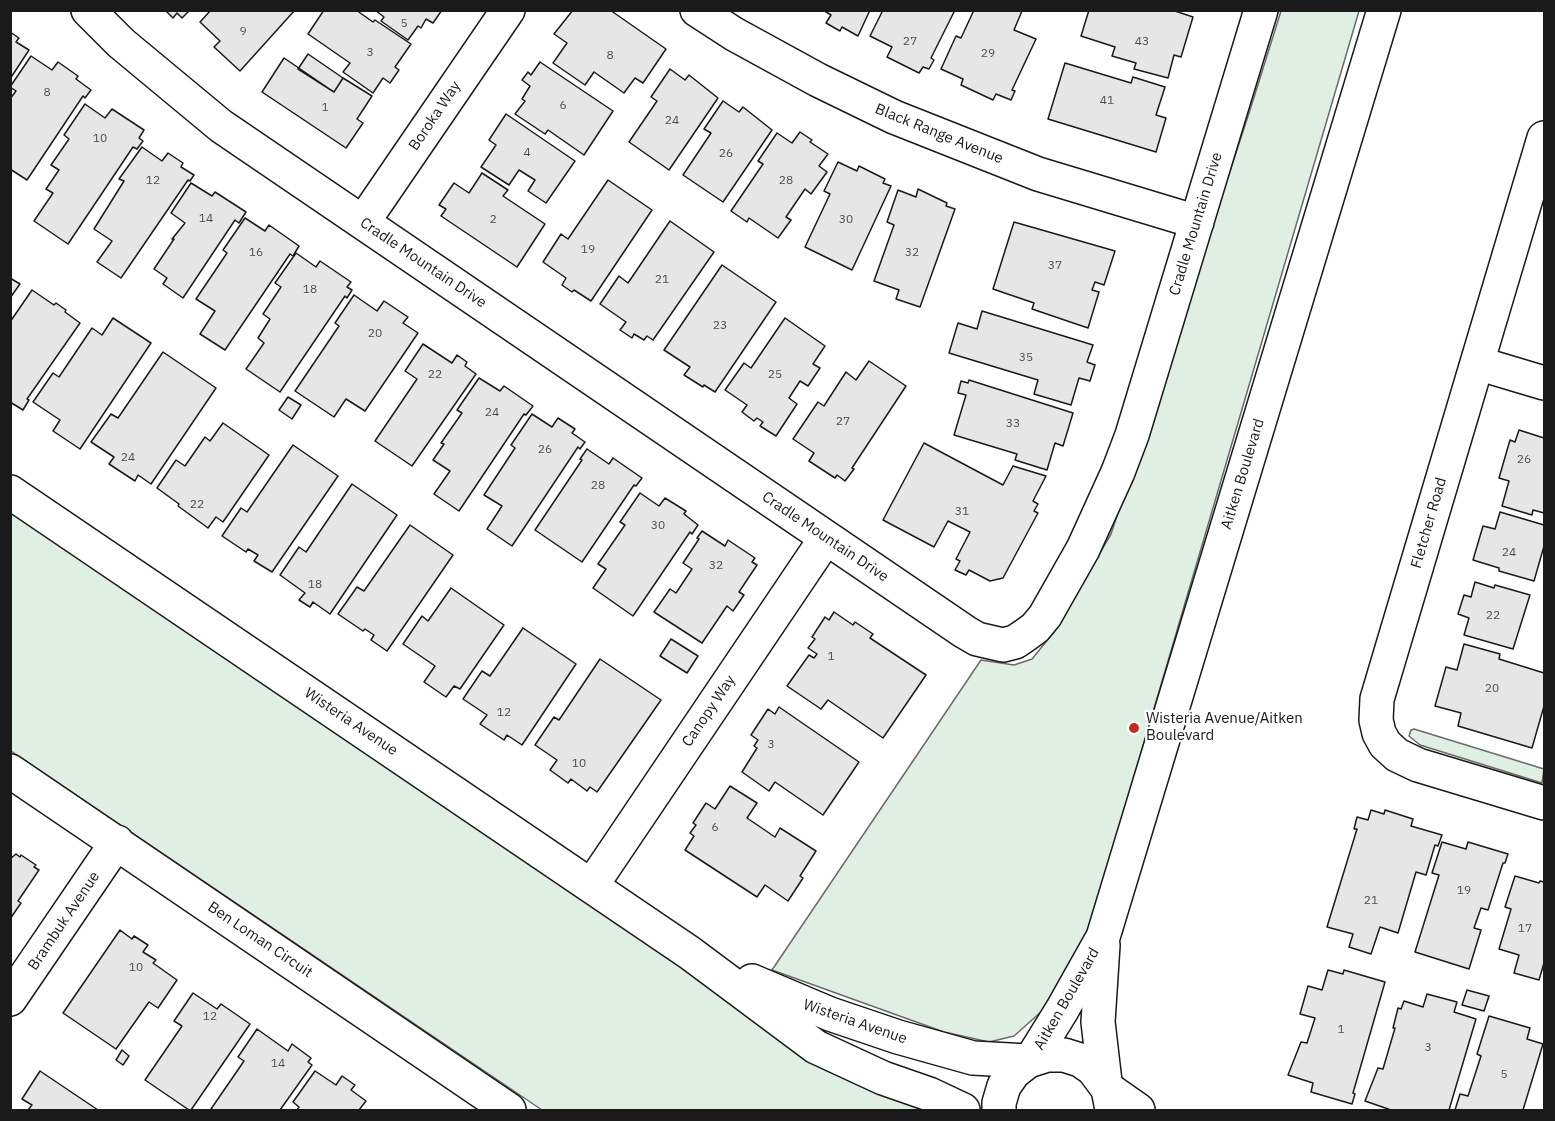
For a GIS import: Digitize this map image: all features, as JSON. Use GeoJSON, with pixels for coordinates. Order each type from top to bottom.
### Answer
{"type":"FeatureCollection","features":[{"type":"Feature","properties":{"kind":"street","name":"Cradle Mountain Drive"},"geometry":{"type":"LineString","coordinates":[[88,10],[121,43],[221,126],[977,639],[1003,645],[1015,642],[1035,628],[1056,599],[1083,549],[1118,472],[1132,435],[1261,10]]}},
{"type":"Feature","properties":{"kind":"street","name":"Boroka Way"},"geometry":{"type":"LineString","coordinates":[[363,222],[508,10]]}},
{"type":"Feature","properties":{"kind":"street","name":"Black Range Avenue"},"geometry":{"type":"LineString","coordinates":[[697,10],[734,34],[797,69],[894,117],[1038,174],[1197,222]]}},
{"type":"Feature","properties":{"kind":"street","name":"Aitken Boulevard"},"geometry":{"type":"LineString","coordinates":[[999,1110],[1004,1086],[1014,1072],[1029,1061],[1062,1010],[1103,937],[1384,10]]}},
{"type":"Feature","properties":{"kind":"street","name":"Fletcher Road"},"geometry":{"type":"LineString","coordinates":[[1545,138],[1377,699],[1376,720],[1385,744],[1397,755],[1418,765],[1545,803]]}},
{"type":"Feature","properties":{"kind":"street"},"geometry":{"type":"LineString","coordinates":[[1477,363],[1545,383]]}},
{"type":"Feature","properties":{"kind":"street","name":"Wisteria Avenue"},"geometry":{"type":"LineString","coordinates":[[10,492],[592,885],[690,953],[816,1047],[883,1078],[928,1094],[963,1110]]}},
{"type":"Feature","properties":{"kind":"street","name":"Canopy Way"},"geometry":{"type":"LineString","coordinates":[[592,885],[826,538]]}},
{"type":"Feature","properties":{"kind":"street","name":"Ben Loman Circuit"},"geometry":{"type":"LineString","coordinates":[[10,771],[509,1110]]}},
{"type":"Feature","properties":{"kind":"street","name":"Brambuk Avenue"},"geometry":{"type":"LineString","coordinates":[[10,999],[117,842]]}},
{"type":"Feature","properties":{"kind":"street","name":"Aitken Boulevard"},"geometry":{"type":"LineString","coordinates":[[1103,937],[1098,1022],[1108,1094]]}},
{"type":"Feature","properties":{"kind":"street","name":"Wisteria Avenue"},"geometry":{"type":"LineString","coordinates":[[690,953],[787,998],[898,1037],[973,1058],[1029,1061],[1047,1055],[1064,1055],[1080,1060],[1094,1069],[1108,1094],[1138,1110]]}},
{"type":"Feature","properties":{"kind":"green space"},"geometry":{"type":"Polygon","coordinates":[[[1281,11],[1359,11],[1089,930],[1042,1011],[1014,1036],[989,1042],[944,1032],[772,970],[981,660],[1014,665],[1032,659],[1054,632],[1111,534],[1281,11]]]}},
{"type":"Feature","properties":{"kind":"green space"},"geometry":{"type":"Polygon","coordinates":[[[10,512],[935,1110],[542,1110],[11,751],[10,512]]]}},
{"type":"Feature","properties":{"kind":"green space"},"geometry":{"type":"Polygon","coordinates":[[[1414,729],[1544,769],[1542,783],[1420,745],[1409,736],[1411,730],[1414,729]]]}},
{"type":"Feature","properties":{"kind":"building"},"geometry":{"type":"Polygon","coordinates":[[[165,10],[190,10],[182,18],[177,13],[173,18],[165,10]]]}},
{"type":"Feature","properties":{"kind":"building"},"geometry":{"type":"Polygon","coordinates":[[[211,10],[295,10],[240,71],[214,47],[220,41],[200,22],[211,10]]]}},
{"type":"Feature","properties":{"kind":"building"},"geometry":{"type":"Polygon","coordinates":[[[324,10],[356,10],[411,44],[395,67],[399,70],[390,83],[383,78],[373,93],[343,72],[350,63],[308,34],[324,10]]]}},
{"type":"Feature","properties":{"kind":"building"},"geometry":{"type":"Polygon","coordinates":[[[375,10],[442,10],[433,23],[426,19],[421,28],[418,26],[408,40],[381,21],[384,17],[375,10]]]}},
{"type":"Feature","properties":{"kind":"building"},"geometry":{"type":"Polygon","coordinates":[[[573,10],[610,10],[666,49],[643,83],[635,78],[624,93],[594,72],[585,85],[553,63],[567,43],[554,34],[573,10]]]}},
{"type":"Feature","properties":{"kind":"building"},"geometry":{"type":"Polygon","coordinates":[[[823,10],[870,10],[858,36],[842,27],[840,31],[826,23],[831,15],[823,10]]]}},
{"type":"Feature","properties":{"kind":"building"},"geometry":{"type":"Polygon","coordinates":[[[883,10],[955,10],[931,58],[934,60],[929,69],[923,67],[919,73],[887,57],[892,47],[870,36],[883,10]]]}},
{"type":"Feature","properties":{"kind":"building"},"geometry":{"type":"Polygon","coordinates":[[[974,10],[1021,10],[1014,30],[1036,39],[1012,90],[1015,91],[1011,100],[996,94],[993,100],[961,85],[963,79],[941,69],[956,36],[961,38],[974,10]]]}},
{"type":"Feature","properties":{"kind":"building"},"geometry":{"type":"Polygon","coordinates":[[[1089,10],[1172,10],[1193,17],[1181,57],[1174,55],[1168,78],[1134,69],[1136,63],[1112,56],[1115,47],[1081,36],[1089,10]]]}},
{"type":"Feature","properties":{"kind":"building"},"geometry":{"type":"Polygon","coordinates":[[[10,32],[19,38],[16,42],[29,50],[10,79],[10,32]]]}},
{"type":"Feature","properties":{"kind":"building"},"geometry":{"type":"Polygon","coordinates":[[[308,54],[343,78],[334,92],[298,69],[308,54]]]}},
{"type":"Feature","properties":{"kind":"building"},"geometry":{"type":"Polygon","coordinates":[[[31,56],[52,70],[58,62],[78,76],[76,79],[91,90],[85,98],[83,96],[27,180],[10,169],[10,99],[16,91],[10,87],[31,56]]]}},
{"type":"Feature","properties":{"kind":"building"},"geometry":{"type":"Polygon","coordinates":[[[284,58],[334,92],[343,78],[372,96],[357,119],[363,123],[346,148],[262,92],[284,58]]]}},
{"type":"Feature","properties":{"kind":"building"},"geometry":{"type":"Polygon","coordinates":[[[540,62],[613,111],[584,155],[548,130],[545,134],[515,114],[525,101],[522,99],[530,86],[522,80],[528,72],[531,75],[540,62]]]}},
{"type":"Feature","properties":{"kind":"building"},"geometry":{"type":"Polygon","coordinates":[[[1065,63],[1131,83],[1133,77],[1165,87],[1156,115],[1166,118],[1156,152],[1048,119],[1065,63]]]}},
{"type":"Feature","properties":{"kind":"building"},"geometry":{"type":"Polygon","coordinates":[[[670,69],[685,80],[689,75],[718,98],[669,170],[629,142],[657,101],[651,97],[670,69]]]}},
{"type":"Feature","properties":{"kind":"building"},"geometry":{"type":"Polygon","coordinates":[[[723,101],[739,112],[743,107],[772,130],[723,202],[683,175],[711,133],[704,129],[723,101]]]}},
{"type":"Feature","properties":{"kind":"building"},"geometry":{"type":"Polygon","coordinates":[[[85,104],[105,118],[112,109],[144,130],[139,138],[143,141],[137,149],[133,147],[68,244],[34,221],[53,193],[46,189],[59,170],[51,165],[69,139],[64,135],[85,104]]]}},
{"type":"Feature","properties":{"kind":"building"},"geometry":{"type":"Polygon","coordinates":[[[506,114],[575,161],[546,203],[528,191],[535,180],[519,170],[509,185],[481,167],[496,145],[489,140],[506,114]]]}},
{"type":"Feature","properties":{"kind":"building"},"geometry":{"type":"Polygon","coordinates":[[[800,132],[828,154],[819,166],[827,172],[811,194],[805,189],[786,217],[791,220],[778,238],[749,218],[747,222],[731,211],[763,164],[758,161],[777,133],[792,143],[800,132]]]}},
{"type":"Feature","properties":{"kind":"building"},"geometry":{"type":"Polygon","coordinates":[[[142,147],[162,161],[168,153],[183,163],[181,167],[194,175],[190,181],[188,180],[121,278],[97,262],[112,241],[94,229],[124,181],[119,179],[142,147]]]}},
{"type":"Feature","properties":{"kind":"building"},"geometry":{"type":"Polygon","coordinates":[[[838,162],[857,171],[859,166],[885,179],[883,183],[891,186],[852,270],[805,247],[830,194],[824,191],[838,162]]]}},
{"type":"Feature","properties":{"kind":"building"},"geometry":{"type":"Polygon","coordinates":[[[482,173],[508,190],[503,196],[545,224],[517,267],[441,216],[446,209],[439,205],[454,183],[469,193],[482,173]]]}},
{"type":"Feature","properties":{"kind":"building"},"geometry":{"type":"Polygon","coordinates":[[[608,180],[652,210],[591,301],[562,285],[566,278],[543,262],[561,234],[568,239],[608,180]]]}},
{"type":"Feature","properties":{"kind":"building"},"geometry":{"type":"Polygon","coordinates":[[[191,183],[212,196],[215,192],[246,212],[239,223],[235,220],[183,298],[163,284],[167,278],[154,269],[174,239],[172,239],[185,223],[171,213],[191,183]]]}},
{"type":"Feature","properties":{"kind":"building"},"geometry":{"type":"Polygon","coordinates":[[[918,189],[955,209],[920,307],[896,299],[899,290],[874,281],[894,225],[887,222],[898,190],[916,197],[918,189]]]}},
{"type":"Feature","properties":{"kind":"building"},"geometry":{"type":"Polygon","coordinates":[[[245,218],[265,231],[269,225],[299,246],[293,256],[290,254],[225,350],[200,334],[215,311],[196,299],[227,253],[223,250],[245,218]]]}},
{"type":"Feature","properties":{"kind":"building"},"geometry":{"type":"Polygon","coordinates":[[[670,221],[714,252],[653,340],[647,336],[644,340],[634,334],[632,338],[620,330],[626,322],[600,304],[619,276],[628,283],[670,221]]]}},
{"type":"Feature","properties":{"kind":"building"},"geometry":{"type":"Polygon","coordinates":[[[1014,222],[1115,251],[1104,285],[1095,282],[1092,290],[1099,292],[1088,328],[1032,309],[1034,303],[993,289],[1014,222]]]}},
{"type":"Feature","properties":{"kind":"building"},"geometry":{"type":"Polygon","coordinates":[[[296,253],[316,267],[320,261],[351,282],[347,287],[352,290],[347,298],[345,296],[280,392],[246,369],[264,343],[258,338],[270,319],[263,314],[281,287],[275,283],[296,253]]]}},
{"type":"Feature","properties":{"kind":"building"},"geometry":{"type":"Polygon","coordinates":[[[722,265],[776,302],[715,392],[684,375],[690,367],[664,350],[722,265]]]}},
{"type":"Feature","properties":{"kind":"building"},"geometry":{"type":"Polygon","coordinates":[[[10,278],[20,284],[10,298],[10,278]]]}},
{"type":"Feature","properties":{"kind":"building"},"geometry":{"type":"Polygon","coordinates":[[[32,290],[54,305],[56,303],[80,323],[27,399],[29,400],[23,410],[10,402],[10,322],[32,290]]]}},
{"type":"Feature","properties":{"kind":"building"},"geometry":{"type":"Polygon","coordinates":[[[354,295],[377,311],[384,301],[408,317],[403,323],[418,333],[365,411],[346,399],[334,417],[295,391],[339,326],[335,323],[354,295]]]}},
{"type":"Feature","properties":{"kind":"building"},"geometry":{"type":"Polygon","coordinates":[[[982,311],[1093,345],[1087,362],[1095,365],[1090,381],[1079,378],[1071,405],[1034,394],[1038,380],[949,353],[958,323],[977,329],[982,311]]]}},
{"type":"Feature","properties":{"kind":"building"},"geometry":{"type":"Polygon","coordinates":[[[113,318],[151,343],[80,449],[53,431],[60,420],[33,402],[53,373],[59,377],[92,328],[102,335],[113,318]]]}},
{"type":"Feature","properties":{"kind":"building"},"geometry":{"type":"Polygon","coordinates":[[[785,318],[825,346],[813,364],[820,368],[808,386],[800,381],[789,398],[797,404],[776,436],[760,426],[763,422],[757,418],[754,421],[742,412],[747,405],[725,390],[744,363],[751,368],[785,318]]]}},
{"type":"Feature","properties":{"kind":"building"},"geometry":{"type":"Polygon","coordinates":[[[423,344],[452,363],[457,355],[467,362],[465,366],[476,374],[412,466],[375,441],[417,379],[405,371],[423,344]]]}},
{"type":"Feature","properties":{"kind":"building"},"geometry":{"type":"Polygon","coordinates":[[[163,352],[216,388],[151,484],[138,475],[135,481],[109,464],[114,457],[91,442],[111,414],[118,418],[163,352]]]}},
{"type":"Feature","properties":{"kind":"building"},"geometry":{"type":"Polygon","coordinates":[[[869,361],[906,386],[845,481],[837,475],[835,478],[809,461],[814,453],[793,439],[818,402],[824,406],[846,372],[856,380],[869,361]]]}},
{"type":"Feature","properties":{"kind":"building"},"geometry":{"type":"Polygon","coordinates":[[[479,378],[500,391],[504,386],[533,406],[526,415],[524,414],[459,511],[434,494],[450,471],[433,460],[444,444],[441,443],[462,413],[457,410],[479,378]]]}},
{"type":"Feature","properties":{"kind":"building"},"geometry":{"type":"Polygon","coordinates":[[[969,380],[1073,413],[1063,446],[1055,443],[1047,470],[1015,460],[1017,454],[954,435],[966,395],[958,393],[961,381],[968,383],[969,380]]]}},
{"type":"Feature","properties":{"kind":"building"},"geometry":{"type":"Polygon","coordinates":[[[288,397],[301,405],[292,419],[279,410],[288,397]]]}},
{"type":"Feature","properties":{"kind":"building"},"geometry":{"type":"Polygon","coordinates":[[[532,414],[552,427],[558,418],[575,429],[572,433],[585,442],[580,449],[578,447],[512,546],[487,529],[502,506],[484,495],[515,448],[511,445],[532,414]]]}},
{"type":"Feature","properties":{"kind":"building"},"geometry":{"type":"Polygon","coordinates":[[[223,423],[269,455],[223,522],[216,517],[208,528],[157,488],[176,460],[185,466],[205,437],[210,441],[223,423]]]}},
{"type":"Feature","properties":{"kind":"building"},"geometry":{"type":"Polygon","coordinates":[[[1519,430],[1544,438],[1544,513],[1533,510],[1532,515],[1502,506],[1509,481],[1499,478],[1510,440],[1515,442],[1519,430]]]}},
{"type":"Feature","properties":{"kind":"building"},"geometry":{"type":"Polygon","coordinates":[[[924,443],[1003,485],[1013,466],[1046,476],[1033,501],[1038,504],[1034,511],[1038,513],[1003,578],[990,581],[969,570],[966,575],[955,570],[960,561],[956,559],[970,532],[948,521],[934,547],[883,520],[924,443]]]}},
{"type":"Feature","properties":{"kind":"building"},"geometry":{"type":"Polygon","coordinates":[[[293,445],[338,476],[272,572],[254,561],[258,555],[248,549],[246,552],[222,536],[241,508],[247,512],[293,445]]]}},
{"type":"Feature","properties":{"kind":"building"},"geometry":{"type":"Polygon","coordinates":[[[587,449],[609,464],[613,458],[642,478],[636,486],[634,485],[582,562],[535,530],[587,449]]]}},
{"type":"Feature","properties":{"kind":"building"},"geometry":{"type":"Polygon","coordinates":[[[352,484],[397,515],[330,614],[313,602],[310,607],[299,600],[305,593],[280,575],[299,547],[306,552],[352,484]]]}},
{"type":"Feature","properties":{"kind":"building"},"geometry":{"type":"Polygon","coordinates":[[[640,493],[659,506],[665,498],[686,511],[684,514],[698,525],[692,534],[690,532],[633,616],[593,588],[606,569],[598,564],[625,525],[620,522],[640,493]]]}},
{"type":"Feature","properties":{"kind":"building"},"geometry":{"type":"Polygon","coordinates":[[[1500,512],[1544,525],[1544,546],[1534,581],[1499,571],[1499,568],[1473,560],[1483,526],[1495,529],[1500,512]]]}},
{"type":"Feature","properties":{"kind":"building"},"geometry":{"type":"Polygon","coordinates":[[[410,525],[453,555],[387,651],[371,640],[374,635],[365,629],[363,631],[338,614],[357,587],[364,591],[410,525]]]}},
{"type":"Feature","properties":{"kind":"building"},"geometry":{"type":"Polygon","coordinates":[[[702,531],[725,546],[728,540],[755,558],[752,562],[757,565],[739,592],[744,595],[733,611],[727,606],[702,643],[654,612],[670,589],[676,593],[692,569],[683,563],[702,531]]]}},
{"type":"Feature","properties":{"kind":"building"},"geometry":{"type":"Polygon","coordinates":[[[1475,582],[1530,595],[1513,649],[1464,635],[1469,618],[1458,614],[1464,595],[1471,597],[1475,582]]]}},
{"type":"Feature","properties":{"kind":"building"},"geometry":{"type":"Polygon","coordinates":[[[451,588],[504,625],[460,689],[454,686],[446,697],[424,682],[435,666],[403,644],[422,616],[428,621],[451,588]]]}},
{"type":"Feature","properties":{"kind":"building"},"geometry":{"type":"Polygon","coordinates":[[[834,612],[853,625],[855,622],[873,634],[870,638],[926,675],[883,738],[828,700],[821,709],[787,686],[809,655],[814,658],[817,654],[808,648],[815,639],[812,637],[825,617],[829,620],[834,612]]]}},
{"type":"Feature","properties":{"kind":"building"},"geometry":{"type":"Polygon","coordinates":[[[523,628],[576,664],[522,745],[507,735],[504,740],[480,724],[487,715],[463,699],[482,671],[490,676],[523,628]]]}},
{"type":"Feature","properties":{"kind":"building"},"geometry":{"type":"Polygon","coordinates":[[[671,639],[698,656],[687,673],[660,656],[671,639]]]}},
{"type":"Feature","properties":{"kind":"building"},"geometry":{"type":"Polygon","coordinates":[[[1464,644],[1500,654],[1499,659],[1544,673],[1544,706],[1532,748],[1458,726],[1461,713],[1435,706],[1446,667],[1457,670],[1464,644]]]}},
{"type":"Feature","properties":{"kind":"building"},"geometry":{"type":"Polygon","coordinates":[[[600,659],[661,700],[597,792],[590,787],[587,791],[571,779],[568,783],[550,770],[557,760],[535,745],[554,717],[559,720],[600,659]]]}},
{"type":"Feature","properties":{"kind":"building"},"geometry":{"type":"Polygon","coordinates":[[[779,707],[859,762],[823,815],[775,782],[769,791],[742,772],[757,748],[754,746],[758,740],[751,735],[768,709],[775,714],[779,707]]]}},
{"type":"Feature","properties":{"kind":"building"},"geometry":{"type":"Polygon","coordinates":[[[730,786],[757,803],[747,818],[775,837],[780,828],[816,851],[800,876],[803,878],[788,901],[765,885],[757,897],[685,850],[694,836],[690,833],[696,825],[693,823],[706,803],[715,809],[730,786]]]}},
{"type":"Feature","properties":{"kind":"building"},"geometry":{"type":"Polygon","coordinates":[[[1371,810],[1384,814],[1385,810],[1413,819],[1411,826],[1442,835],[1438,846],[1435,845],[1426,875],[1416,872],[1398,933],[1380,927],[1371,954],[1349,947],[1353,934],[1327,927],[1357,829],[1354,829],[1357,817],[1368,820],[1371,810]]]}},
{"type":"Feature","properties":{"kind":"building"},"geometry":{"type":"Polygon","coordinates":[[[1442,842],[1466,849],[1468,842],[1508,854],[1488,910],[1481,908],[1474,928],[1481,930],[1469,969],[1415,952],[1439,875],[1432,873],[1442,842]]]}},
{"type":"Feature","properties":{"kind":"building"},"geometry":{"type":"Polygon","coordinates":[[[16,854],[36,865],[34,867],[39,870],[18,901],[21,903],[10,919],[10,859],[16,854]]]}},
{"type":"Feature","properties":{"kind":"building"},"geometry":{"type":"Polygon","coordinates":[[[1515,876],[1539,883],[1544,882],[1544,963],[1539,980],[1514,973],[1519,955],[1499,949],[1511,909],[1505,907],[1515,876]]]}},
{"type":"Feature","properties":{"kind":"building"},"geometry":{"type":"Polygon","coordinates":[[[120,930],[132,939],[134,936],[148,945],[143,952],[156,960],[153,963],[177,980],[158,1008],[149,1002],[116,1049],[63,1013],[120,930]]]}},
{"type":"Feature","properties":{"kind":"building"},"geometry":{"type":"Polygon","coordinates":[[[1328,970],[1343,974],[1344,970],[1385,982],[1353,1093],[1355,1094],[1352,1104],[1311,1092],[1313,1083],[1288,1075],[1301,1042],[1307,1043],[1315,1018],[1300,1014],[1308,986],[1322,990],[1328,970]]]}},
{"type":"Feature","properties":{"kind":"building"},"geometry":{"type":"Polygon","coordinates":[[[1467,990],[1489,996],[1484,1011],[1462,1005],[1467,990]]]}},
{"type":"Feature","properties":{"kind":"building"},"geometry":{"type":"Polygon","coordinates":[[[193,993],[217,1009],[221,1004],[250,1024],[189,1110],[145,1080],[182,1026],[174,1021],[193,993]]]}},
{"type":"Feature","properties":{"kind":"building"},"geometry":{"type":"Polygon","coordinates":[[[1427,994],[1457,1002],[1454,1012],[1476,1019],[1449,1110],[1391,1110],[1365,1101],[1378,1068],[1383,1069],[1395,1028],[1393,1028],[1398,1008],[1401,1009],[1404,1001],[1423,1007],[1427,994]]]}},
{"type":"Feature","properties":{"kind":"building"},"geometry":{"type":"Polygon","coordinates":[[[1489,1016],[1530,1028],[1527,1039],[1543,1044],[1523,1110],[1455,1110],[1460,1094],[1468,1096],[1481,1056],[1477,1054],[1489,1016]]]}},
{"type":"Feature","properties":{"kind":"building"},"geometry":{"type":"Polygon","coordinates":[[[257,1029],[288,1051],[292,1044],[311,1058],[308,1062],[312,1065],[280,1110],[211,1109],[244,1061],[238,1057],[257,1029]]]}},
{"type":"Feature","properties":{"kind":"building"},"geometry":{"type":"Polygon","coordinates":[[[122,1050],[129,1056],[123,1065],[116,1060],[122,1050]]]}},
{"type":"Feature","properties":{"kind":"building"},"geometry":{"type":"Polygon","coordinates":[[[40,1071],[98,1110],[28,1110],[32,1105],[22,1099],[40,1071]]]}},
{"type":"Feature","properties":{"kind":"building"},"geometry":{"type":"Polygon","coordinates":[[[315,1071],[336,1085],[342,1076],[355,1085],[351,1090],[366,1101],[359,1110],[297,1110],[299,1107],[293,1102],[315,1071]]]}},
{"type":"Feature","properties":{"kind":"place","name":"Wisteria Avenue/Aitken Boulevard"},"geometry":{"type":"Point","coordinates":[1134,728]}}]}
